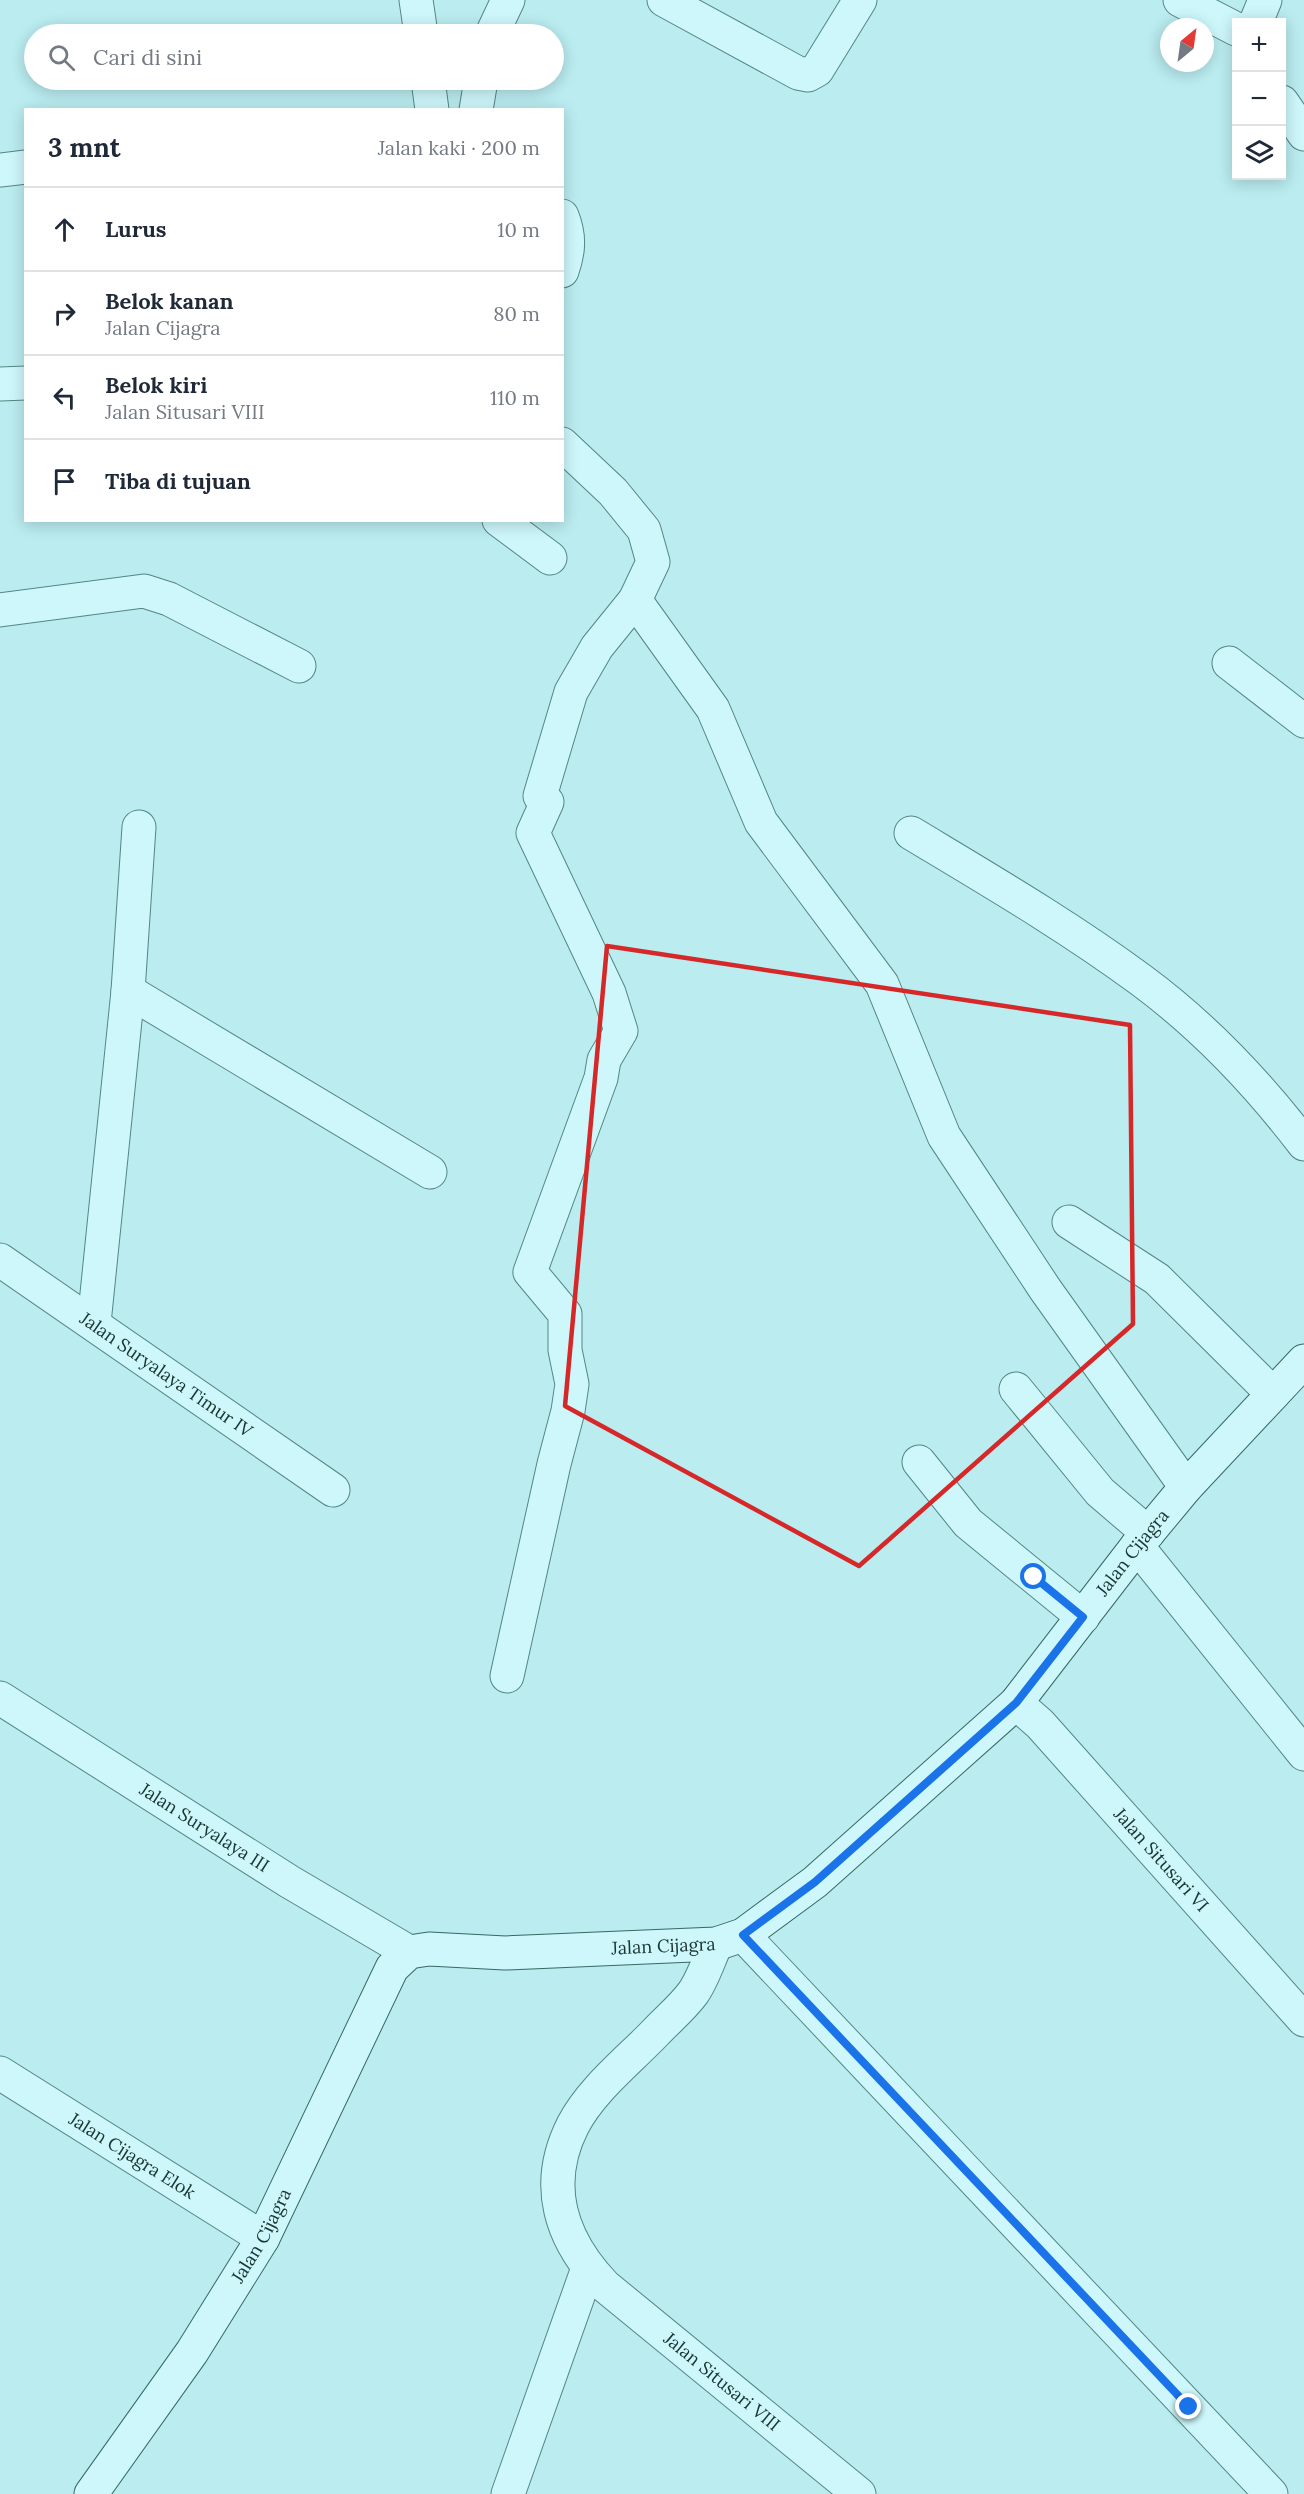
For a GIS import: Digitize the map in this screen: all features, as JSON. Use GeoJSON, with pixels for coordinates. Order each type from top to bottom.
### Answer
{"type":"FeatureCollection","features":[{"type":"Feature","properties":{"kind":"street"},"geometry":{"type":"LineString","coordinates":[[416,0],[420,24]]}},
{"type":"Feature","properties":{"kind":"street"},"geometry":{"type":"LineString","coordinates":[[497,24],[508,0]]}},
{"type":"Feature","properties":{"kind":"street"},"geometry":{"type":"LineString","coordinates":[[664,0],[798,73],[808,75],[817,70],[860,0]]}},
{"type":"Feature","properties":{"kind":"street"},"geometry":{"type":"LineString","coordinates":[[1180,0],[1232,27]]}},
{"type":"Feature","properties":{"kind":"street"},"geometry":{"type":"LineString","coordinates":[[1258,18],[1265,0]]}},
{"type":"Feature","properties":{"kind":"street"},"geometry":{"type":"LineString","coordinates":[[476,108],[479,90]]}},
{"type":"Feature","properties":{"kind":"street"},"geometry":{"type":"LineString","coordinates":[[1286,109],[1304,134]]}},
{"type":"Feature","properties":{"kind":"street"},"geometry":{"type":"LineString","coordinates":[[0,170],[24,167]]}},
{"type":"Feature","properties":{"kind":"street"},"geometry":{"type":"LineString","coordinates":[[564,221],[569,232],[564,265]]}},
{"type":"Feature","properties":{"kind":"street"},"geometry":{"type":"LineString","coordinates":[[0,384],[24,383]]}},
{"type":"Feature","properties":{"kind":"street"},"geometry":{"type":"LineString","coordinates":[[507,1676],[568,1411],[572,1384],[565,1350],[565,1314],[531,1272],[601,1078],[604,1060],[621,1031],[609,993],[533,833],[547,802],[540,796],[571,692],[597,647],[635,600],[654,562],[644,530],[613,492],[564,446]]}},
{"type":"Feature","properties":{"kind":"street"},"geometry":{"type":"LineString","coordinates":[[502,522],[550,558]]}},
{"type":"Feature","properties":{"kind":"street"},"geometry":{"type":"LineString","coordinates":[[0,610],[144,591],[169,599],[299,666]]}},
{"type":"Feature","properties":{"kind":"street"},"geometry":{"type":"LineString","coordinates":[[635,600],[713,709],[760,822],[882,984],[944,1136],[1045,1288],[1186,1487]]}},
{"type":"Feature","properties":{"kind":"street"},"geometry":{"type":"LineString","coordinates":[[1229,663],[1304,721]]}},
{"type":"Feature","properties":{"kind":"street"},"geometry":{"type":"LineString","coordinates":[[94,1323],[128,991],[139,827]]}},
{"type":"Feature","properties":{"kind":"street"},"geometry":{"type":"LineString","coordinates":[[911,833],[1035,908],[1142,980],[1190,1021],[1264,1095],[1304,1144]]}},
{"type":"Feature","properties":{"kind":"street"},"geometry":{"type":"LineString","coordinates":[[128,991],[430,1172]]}},
{"type":"Feature","properties":{"kind":"street"},"geometry":{"type":"LineString","coordinates":[[1069,1222],[1157,1279],[1273,1394]]}},
{"type":"Feature","properties":{"kind":"street","name":"Jalan Suryalaya Timur IV"},"geometry":{"type":"LineString","coordinates":[[0,1260],[333,1490]]}},
{"type":"Feature","properties":{"kind":"street","name":"Jalan Cijagra"},"geometry":{"type":"LineString","coordinates":[[91,2494],[192,2352],[263,2238],[392,1968],[409,1952],[429,1949],[505,1953],[729,1939],[815,1882],[1016,1703],[1186,1487],[1304,1361]]}},
{"type":"Feature","properties":{"kind":"street"},"geometry":{"type":"LineString","coordinates":[[1016,1389],[1142,1540],[1303,1751]]}},
{"type":"Feature","properties":{"kind":"street"},"geometry":{"type":"LineString","coordinates":[[919,1462],[968,1523],[1083,1617]]}},
{"type":"Feature","properties":{"kind":"street","name":"Jalan Suryalaya III"},"geometry":{"type":"LineString","coordinates":[[0,1698],[290,1882],[409,1952]]}},
{"type":"Feature","properties":{"kind":"street","name":"Jalan Situsari VI"},"geometry":{"type":"LineString","coordinates":[[1016,1703],[1040,1724],[1304,2020]]}},
{"type":"Feature","properties":{"kind":"street"},"geometry":{"type":"LineString","coordinates":[[729,1939],[1271,2494]]}},
{"type":"Feature","properties":{"kind":"street","name":"Jalan Situsari VIII"},"geometry":{"type":"LineString","coordinates":[[729,1939],[693,1993],[594,2097],[574,2124],[562,2153],[557,2183],[559,2210],[572,2243],[588,2268],[605,2286],[859,2494]]}},
{"type":"Feature","properties":{"kind":"street","name":"Jalan Cijagra Elok"},"geometry":{"type":"LineString","coordinates":[[0,2073],[263,2238]]}},
{"type":"Feature","properties":{"kind":"street"},"geometry":{"type":"LineString","coordinates":[[508,2494],[588,2268]]}},
{"type":"Feature","properties":{"kind":"highlighted area"},"geometry":{"type":"Polygon","coordinates":[[[607,946],[1130,1025],[1133,1324],[859,1566],[565,1406],[607,946]]]}},
{"type":"Feature","properties":{"kind":"route"},"geometry":{"type":"LineString","coordinates":[[1034,1577],[1083,1617],[1016,1703],[815,1882],[743,1935],[1189,2407]]}}]}
